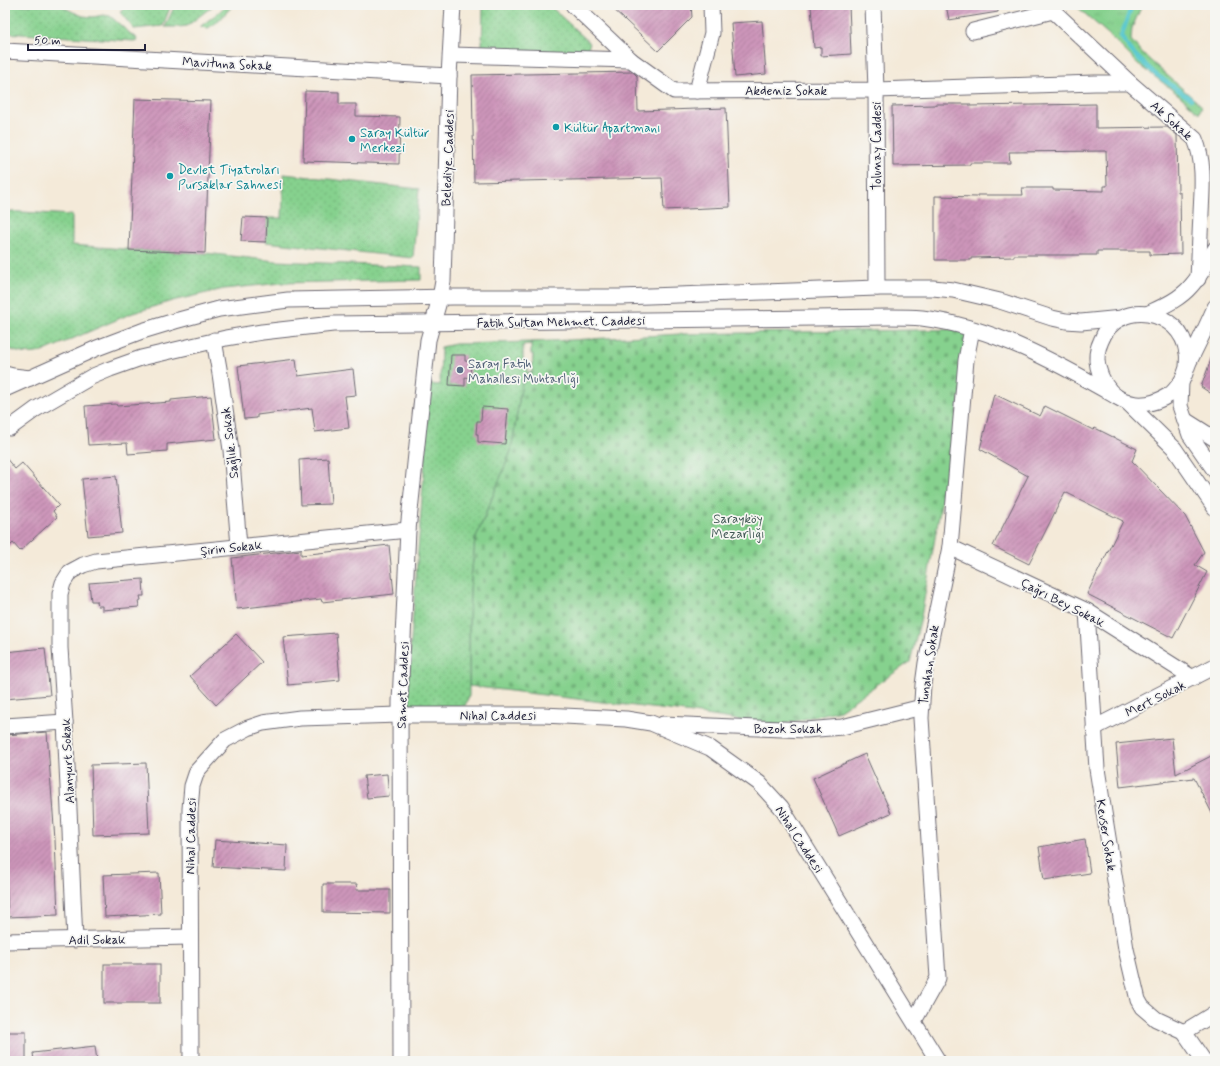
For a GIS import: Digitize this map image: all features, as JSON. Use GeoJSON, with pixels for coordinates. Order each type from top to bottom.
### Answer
{"type":"FeatureCollection","features":[{"type":"Feature","properties":{"kind":"street","name":"Belediye. Caddesi"},"geometry":{"type":"LineString","coordinates":[[436,311],[443,281],[453,5]]}},
{"type":"Feature","properties":{"kind":"street","name":"Akdeniz Sokak"},"geometry":{"type":"LineString","coordinates":[[573,5],[631,60],[674,91],[876,90],[1095,82],[1130,83]]}},
{"type":"Feature","properties":{"kind":"street"},"geometry":{"type":"LineString","coordinates":[[697,91],[712,33],[711,5]]}},
{"type":"Feature","properties":{"kind":"street","name":"Tolunay Caddesi"},"geometry":{"type":"LineString","coordinates":[[873,5],[876,90],[878,288]]}},
{"type":"Feature","properties":{"kind":"street"},"geometry":{"type":"LineString","coordinates":[[973,31],[1050,8]]}},
{"type":"Feature","properties":{"kind":"street","name":"Ak Sokak"},"geometry":{"type":"LineString","coordinates":[[1050,8],[1130,83],[1195,139],[1199,148],[1202,186],[1198,278]]}},
{"type":"Feature","properties":{"kind":"street","name":"Mavituna Sokak"},"geometry":{"type":"LineString","coordinates":[[5,50],[450,76]]}},
{"type":"Feature","properties":{"kind":"street"},"geometry":{"type":"LineString","coordinates":[[451,55],[631,60]]}},
{"type":"Feature","properties":{"kind":"street","name":"Fatih Sultan Mehmet. Caddesi"},"geometry":{"type":"LineString","coordinates":[[1122,399],[1107,388],[1100,376],[1097,363],[1098,349],[1102,336],[1111,325],[1122,318],[1135,313],[1149,313],[1178,298],[1198,278],[1215,249]]}},
{"type":"Feature","properties":{"kind":"street","name":"Fatih Sultan Mehmet. Caddesi"},"geometry":{"type":"LineString","coordinates":[[7,426],[91,377],[141,358],[214,340],[262,332],[333,324],[387,323],[436,311],[621,297],[878,288],[933,288],[953,290],[1000,301],[1066,321],[1081,322],[1122,318]]}},
{"type":"Feature","properties":{"kind":"street","name":"Fatih Sultan Mehmet. Caddesi"},"geometry":{"type":"LineString","coordinates":[[5,390],[97,348],[142,331],[219,309],[288,300],[436,311],[922,318],[957,325],[1009,341],[1068,368],[1122,399],[1142,404],[1157,402],[1171,394],[1184,375],[1215,307]]}},
{"type":"Feature","properties":{"kind":"street","name":"Samet Caddesi"},"geometry":{"type":"LineString","coordinates":[[401,1061],[400,715],[408,530],[428,340],[436,311]]}},
{"type":"Feature","properties":{"kind":"street"},"geometry":{"type":"LineString","coordinates":[[1149,313],[1163,318],[1175,327],[1183,339],[1187,353],[1180,406],[1190,435],[1215,471]]}},
{"type":"Feature","properties":{"kind":"street","name":"Tunahan Sokak"},"geometry":{"type":"LineString","coordinates":[[914,1021],[938,978],[921,718],[926,663],[950,547],[966,360],[972,329]]}},
{"type":"Feature","properties":{"kind":"street","name":"Sağlık. Sokak"},"geometry":{"type":"LineString","coordinates":[[214,340],[231,450],[239,546]]}},
{"type":"Feature","properties":{"kind":"street"},"geometry":{"type":"LineString","coordinates":[[5,374],[31,378]]}},
{"type":"Feature","properties":{"kind":"street"},"geometry":{"type":"LineString","coordinates":[[1122,399],[1174,448],[1215,508]]}},
{"type":"Feature","properties":{"kind":"street"},"geometry":{"type":"LineString","coordinates":[[1185,420],[1215,439]]}},
{"type":"Feature","properties":{"kind":"street","name":"Şirin Sokak"},"geometry":{"type":"LineString","coordinates":[[63,583],[70,572],[83,564],[96,561],[408,530]]}},
{"type":"Feature","properties":{"kind":"street","name":"Çağrı Bey Sokak"},"geometry":{"type":"LineString","coordinates":[[950,547],[1087,611],[1193,678]]}},
{"type":"Feature","properties":{"kind":"street","name":"Alanyurt Sokak"},"geometry":{"type":"LineString","coordinates":[[63,583],[60,594],[60,648],[75,940]]}},
{"type":"Feature","properties":{"kind":"street","name":"Kevser Sokak"},"geometry":{"type":"LineString","coordinates":[[1087,611],[1098,777],[1126,949],[1138,1000],[1142,1007],[1156,1019],[1184,1032]]}},
{"type":"Feature","properties":{"kind":"street","name":"Mert Sokak"},"geometry":{"type":"LineString","coordinates":[[1094,728],[1215,666]]}},
{"type":"Feature","properties":{"kind":"street","name":"Bozok Sokak"},"geometry":{"type":"LineString","coordinates":[[651,723],[806,730],[842,727],[922,707]]}},
{"type":"Feature","properties":{"kind":"street","name":"Nihal Caddesi"},"geometry":{"type":"LineString","coordinates":[[191,1061],[189,937],[190,809],[192,786],[197,771],[225,740],[248,728],[263,723],[300,718],[400,715],[543,715],[626,719],[651,723],[710,748],[759,783],[781,807],[938,1061]]}},
{"type":"Feature","properties":{"kind":"street"},"geometry":{"type":"LineString","coordinates":[[5,726],[65,722]]}},
{"type":"Feature","properties":{"kind":"street","name":"Adil Sokak"},"geometry":{"type":"LineString","coordinates":[[5,941],[189,937]]}},
{"type":"Feature","properties":{"kind":"street"},"geometry":{"type":"LineString","coordinates":[[1204,1061],[1184,1032],[1215,1013]]}},
{"type":"Feature","properties":{"kind":"green space"},"geometry":{"type":"Polygon","coordinates":[[[5,5],[60,5],[83,16],[110,16],[136,37],[137,40],[5,33],[5,5]]]}},
{"type":"Feature","properties":{"kind":"green space"},"geometry":{"type":"Polygon","coordinates":[[[126,5],[171,5],[163,26],[134,29],[120,12],[126,5]]]}},
{"type":"Feature","properties":{"kind":"green space"},"geometry":{"type":"Polygon","coordinates":[[[175,5],[214,5],[187,26],[165,27],[175,5]]]}},
{"type":"Feature","properties":{"kind":"green space"},"geometry":{"type":"Polygon","coordinates":[[[226,5],[233,5],[219,21],[208,28],[201,27],[201,26],[226,5]]]}},
{"type":"Feature","properties":{"kind":"green space"},"geometry":{"type":"Polygon","coordinates":[[[483,5],[549,5],[590,43],[584,59],[485,58],[482,48],[483,5]]]}},
{"type":"Feature","properties":{"kind":"green space"},"geometry":{"type":"Polygon","coordinates":[[[1075,5],[1142,5],[1132,28],[1131,40],[1143,54],[1202,106],[1199,113],[1179,95],[1137,63],[1108,34],[1075,5]]]}},
{"type":"Feature","properties":{"kind":"green space"},"geometry":{"type":"Polygon","coordinates":[[[284,174],[419,189],[413,258],[266,242],[267,218],[282,218],[284,174]]]}},
{"type":"Feature","properties":{"kind":"green space"},"geometry":{"type":"Polygon","coordinates":[[[5,211],[72,215],[72,245],[151,251],[205,253],[276,261],[421,267],[421,280],[282,283],[224,289],[172,301],[130,314],[42,352],[23,353],[5,347],[5,211]]]}},
{"type":"Feature","properties":{"kind":"green space","name":"Sarayköy Mezarlığı"},"geometry":{"type":"Polygon","coordinates":[[[972,329],[921,617],[910,662],[840,710],[776,726],[693,713],[469,686],[470,589],[475,540],[511,451],[523,376],[532,372],[533,354],[531,354],[531,342],[681,334],[972,329]]]}},
{"type":"Feature","properties":{"kind":"green space"},"geometry":{"type":"Polygon","coordinates":[[[531,342],[531,344],[523,345],[523,366],[528,367],[527,373],[523,376],[511,451],[475,540],[470,589],[469,696],[465,706],[406,705],[426,446],[428,384],[440,385],[441,347],[455,344],[531,342]]]}},
{"type":"Feature","properties":{"kind":"building"},"geometry":{"type":"Polygon","coordinates":[[[609,5],[691,5],[692,17],[658,51],[609,5]]]}},
{"type":"Feature","properties":{"kind":"building"},"geometry":{"type":"Polygon","coordinates":[[[811,5],[849,5],[851,54],[821,56],[821,47],[814,48],[811,5]]]}},
{"type":"Feature","properties":{"kind":"building"},"geometry":{"type":"Polygon","coordinates":[[[946,5],[998,5],[998,12],[949,20],[946,5]]]}},
{"type":"Feature","properties":{"kind":"building"},"geometry":{"type":"Polygon","coordinates":[[[762,21],[766,74],[735,77],[731,23],[762,21]]]}},
{"type":"Feature","properties":{"kind":"building","name":"Kültür Apartmanı"},"geometry":{"type":"Polygon","coordinates":[[[633,72],[637,76],[638,111],[726,108],[730,207],[664,210],[662,178],[474,182],[472,75],[633,72]]]}},
{"type":"Feature","properties":{"kind":"building","name":"Saray Kültür Merkezi"},"geometry":{"type":"Polygon","coordinates":[[[305,91],[339,92],[339,104],[356,104],[356,116],[400,117],[399,164],[303,161],[305,91]]]}},
{"type":"Feature","properties":{"kind":"building","name":"Devlet Tiyatroları Pursaklar Sahnesi"},"geometry":{"type":"Polygon","coordinates":[[[135,99],[211,101],[205,253],[129,250],[135,99]]]}},
{"type":"Feature","properties":{"kind":"building"},"geometry":{"type":"Polygon","coordinates":[[[970,104],[970,106],[1096,104],[1096,128],[1167,127],[1177,135],[1181,254],[1150,255],[1150,251],[1097,251],[1097,255],[1014,255],[1014,257],[971,258],[971,260],[935,260],[935,196],[977,197],[977,195],[1023,195],[1022,188],[1104,191],[1104,186],[1107,186],[1106,151],[1009,152],[1010,163],[893,166],[892,106],[970,104]]]}},
{"type":"Feature","properties":{"kind":"building"},"geometry":{"type":"Polygon","coordinates":[[[243,217],[267,218],[266,242],[241,241],[243,217]]]}},
{"type":"Feature","properties":{"kind":"building"},"geometry":{"type":"Polygon","coordinates":[[[1213,354],[1215,354],[1215,396],[1201,387],[1213,354]]]}},
{"type":"Feature","properties":{"kind":"building","name":"Saray Fatih Mahallesi Muhtarlığı"},"geometry":{"type":"Polygon","coordinates":[[[451,355],[465,355],[465,361],[471,362],[470,378],[465,377],[465,386],[449,385],[451,355]]]}},
{"type":"Feature","properties":{"kind":"building"},"geometry":{"type":"Polygon","coordinates":[[[296,359],[298,376],[353,369],[356,395],[345,396],[349,428],[315,432],[312,408],[257,415],[257,418],[244,419],[238,366],[296,359]]]}},
{"type":"Feature","properties":{"kind":"building"},"geometry":{"type":"Polygon","coordinates":[[[994,394],[1040,416],[1045,406],[1093,430],[1095,428],[1137,449],[1132,461],[1185,516],[1204,552],[1195,565],[1207,572],[1173,638],[1087,594],[1123,521],[1065,492],[1029,564],[993,546],[1028,476],[980,449],[994,394]]]}},
{"type":"Feature","properties":{"kind":"building"},"geometry":{"type":"Polygon","coordinates":[[[211,396],[216,439],[167,444],[167,451],[128,454],[127,443],[88,445],[85,406],[116,404],[117,406],[171,402],[171,400],[211,396]]]}},
{"type":"Feature","properties":{"kind":"building"},"geometry":{"type":"Polygon","coordinates":[[[482,407],[508,409],[505,444],[478,442],[478,434],[476,434],[477,421],[481,421],[482,407]]]}},
{"type":"Feature","properties":{"kind":"building"},"geometry":{"type":"Polygon","coordinates":[[[5,457],[15,469],[22,463],[59,505],[53,511],[57,517],[20,551],[13,543],[5,551],[5,457]]]}},
{"type":"Feature","properties":{"kind":"building"},"geometry":{"type":"Polygon","coordinates":[[[328,458],[331,504],[301,505],[299,460],[328,458]]]}},
{"type":"Feature","properties":{"kind":"building"},"geometry":{"type":"Polygon","coordinates":[[[116,476],[122,533],[88,536],[82,479],[116,476]]]}},
{"type":"Feature","properties":{"kind":"building"},"geometry":{"type":"Polygon","coordinates":[[[389,545],[394,594],[322,602],[321,599],[237,609],[232,558],[301,550],[301,555],[389,545]]]}},
{"type":"Feature","properties":{"kind":"building"},"geometry":{"type":"Polygon","coordinates":[[[143,579],[144,596],[140,596],[141,600],[138,601],[139,607],[102,610],[102,606],[98,606],[97,601],[91,601],[89,583],[143,579]]]}},
{"type":"Feature","properties":{"kind":"building"},"geometry":{"type":"Polygon","coordinates":[[[336,633],[340,680],[288,685],[283,637],[336,633]]]}},
{"type":"Feature","properties":{"kind":"building"},"geometry":{"type":"Polygon","coordinates":[[[236,634],[262,662],[216,705],[190,676],[236,634]]]}},
{"type":"Feature","properties":{"kind":"building"},"geometry":{"type":"Polygon","coordinates":[[[45,648],[50,695],[5,699],[5,652],[45,648]]]}},
{"type":"Feature","properties":{"kind":"building"},"geometry":{"type":"Polygon","coordinates":[[[47,732],[55,840],[58,915],[8,917],[5,850],[5,735],[47,732]]]}},
{"type":"Feature","properties":{"kind":"building"},"geometry":{"type":"Polygon","coordinates":[[[1172,738],[1176,774],[1215,754],[1215,819],[1194,778],[1120,787],[1116,744],[1172,738]]]}},
{"type":"Feature","properties":{"kind":"building"},"geometry":{"type":"Polygon","coordinates":[[[865,754],[891,813],[839,836],[813,778],[865,754]]]}},
{"type":"Feature","properties":{"kind":"building"},"geometry":{"type":"Polygon","coordinates":[[[146,763],[149,833],[93,835],[91,765],[146,763]]]}},
{"type":"Feature","properties":{"kind":"building"},"geometry":{"type":"Polygon","coordinates":[[[387,774],[389,796],[367,798],[364,776],[387,774]]]}},
{"type":"Feature","properties":{"kind":"building"},"geometry":{"type":"Polygon","coordinates":[[[1085,839],[1090,873],[1044,880],[1039,847],[1085,839]]]}},
{"type":"Feature","properties":{"kind":"building"},"geometry":{"type":"Polygon","coordinates":[[[215,840],[287,845],[286,871],[213,867],[215,840]]]}},
{"type":"Feature","properties":{"kind":"building"},"geometry":{"type":"Polygon","coordinates":[[[159,873],[161,914],[105,917],[103,875],[159,873]]]}},
{"type":"Feature","properties":{"kind":"building"},"geometry":{"type":"Polygon","coordinates":[[[323,884],[357,884],[356,890],[390,890],[390,913],[323,912],[323,884]]]}},
{"type":"Feature","properties":{"kind":"building"},"geometry":{"type":"Polygon","coordinates":[[[104,964],[160,964],[160,1003],[104,1003],[104,964]]]}},
{"type":"Feature","properties":{"kind":"building"},"geometry":{"type":"Polygon","coordinates":[[[5,1032],[26,1032],[26,1061],[5,1061],[5,1032]]]}},
{"type":"Feature","properties":{"kind":"building"},"geometry":{"type":"Polygon","coordinates":[[[95,1046],[97,1061],[34,1061],[33,1053],[95,1046]]]}},
{"type":"Feature","properties":{"kind":"waterway"},"geometry":{"type":"LineString","coordinates":[[1132,5],[1121,37],[1134,54],[1154,73],[1191,99]]}},
{"type":"Feature","properties":{"kind":"place","name":"Kültür Apartmanı"},"geometry":{"type":"Point","coordinates":[556,127]}},
{"type":"Feature","properties":{"kind":"place","name":"Saray Kültür Merkezi"},"geometry":{"type":"Point","coordinates":[352,139]}},
{"type":"Feature","properties":{"kind":"place","name":"Devlet Tiyatroları Pursaklar Sahnesi"},"geometry":{"type":"Point","coordinates":[170,176]}},
{"type":"Feature","properties":{"kind":"place","name":"Saray Fatih Mahallesi Muhtarlığı"},"geometry":{"type":"Point","coordinates":[460,370]}}]}
